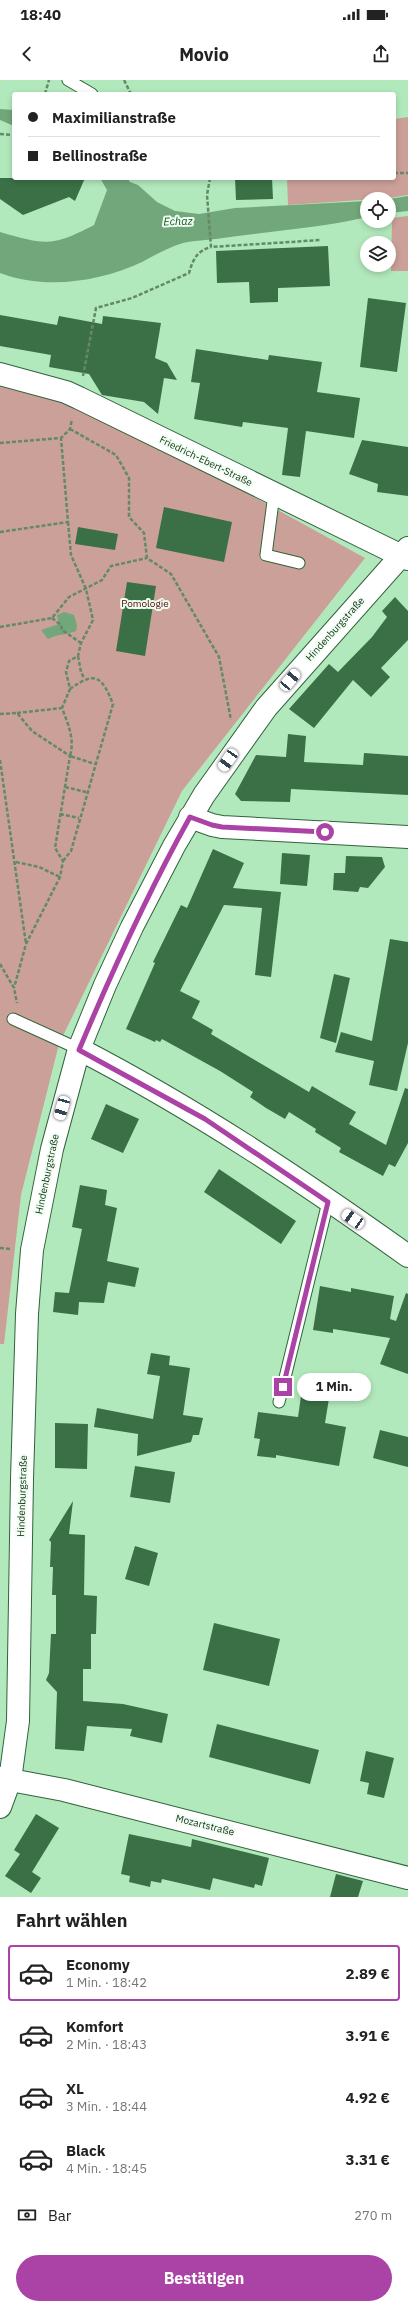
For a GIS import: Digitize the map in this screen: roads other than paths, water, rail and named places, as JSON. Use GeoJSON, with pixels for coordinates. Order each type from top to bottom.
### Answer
{"type":"FeatureCollection","features":[{"type":"Feature","properties":{"kind":"street","name":"Friedrich-Ebert-Straße"},"geometry":{"type":"LineString","coordinates":[[0,374],[66,392],[274,494],[406,554]]}},
{"type":"Feature","properties":{"kind":"street","name":"Hindenburgstraße"},"geometry":{"type":"LineString","coordinates":[[0,1807],[18,1721],[22,1479],[27,1314],[32,1250],[52,1149],[79,1050],[105,985],[132,927],[190,817],[236,748],[298,670],[406,554]]}},
{"type":"Feature","properties":{"kind":"street"},"geometry":{"type":"LineString","coordinates":[[190,817],[222,827],[408,837]]}},
{"type":"Feature","properties":{"kind":"street"},"geometry":{"type":"LineString","coordinates":[[79,1050],[205,1119],[328,1202],[405,1247]]}},
{"type":"Feature","properties":{"kind":"street","name":"Mozartstraße"},"geometry":{"type":"LineString","coordinates":[[5,1779],[64,1790],[408,1878]]}},
{"type":"Feature","properties":{"kind":"lane"},"geometry":{"type":"LineString","coordinates":[[68,80],[89,92]]}},
{"type":"Feature","properties":{"kind":"lane"},"geometry":{"type":"LineString","coordinates":[[274,494],[266,556],[299,562]]}},
{"type":"Feature","properties":{"kind":"lane"},"geometry":{"type":"LineString","coordinates":[[13,1020],[79,1050]]}},
{"type":"Feature","properties":{"kind":"lane"},"geometry":{"type":"LineString","coordinates":[[279,1402],[328,1202]]}},
{"type":"Feature","properties":{"kind":"water"},"geometry":{"type":"Polygon","coordinates":[[[0,109],[12,110],[12,125],[0,120],[0,109]]]}},
{"type":"Feature","properties":{"kind":"water","name":"Echaz"},"geometry":{"type":"Polygon","coordinates":[[[101,180],[128,180],[138,185],[157,202],[175,211],[199,214],[235,208],[360,201],[360,219],[313,227],[183,243],[125,269],[90,279],[53,282],[35,281],[0,273],[0,232],[48,242],[68,237],[94,225],[107,190],[101,180]]]}},
{"type":"Feature","properties":{"kind":"water"},"geometry":{"type":"Polygon","coordinates":[[[408,196],[408,211],[396,212],[396,198],[408,196]]]}},
{"type":"Feature","properties":{"kind":"water"},"geometry":{"type":"Polygon","coordinates":[[[64,612],[74,615],[77,625],[76,631],[48,639],[41,630],[59,624],[57,615],[64,612]]]}},
{"type":"Feature","properties":{"kind":"park label","name":"Pomologie"},"geometry":{"type":"Point","coordinates":[145,603]}}]}
